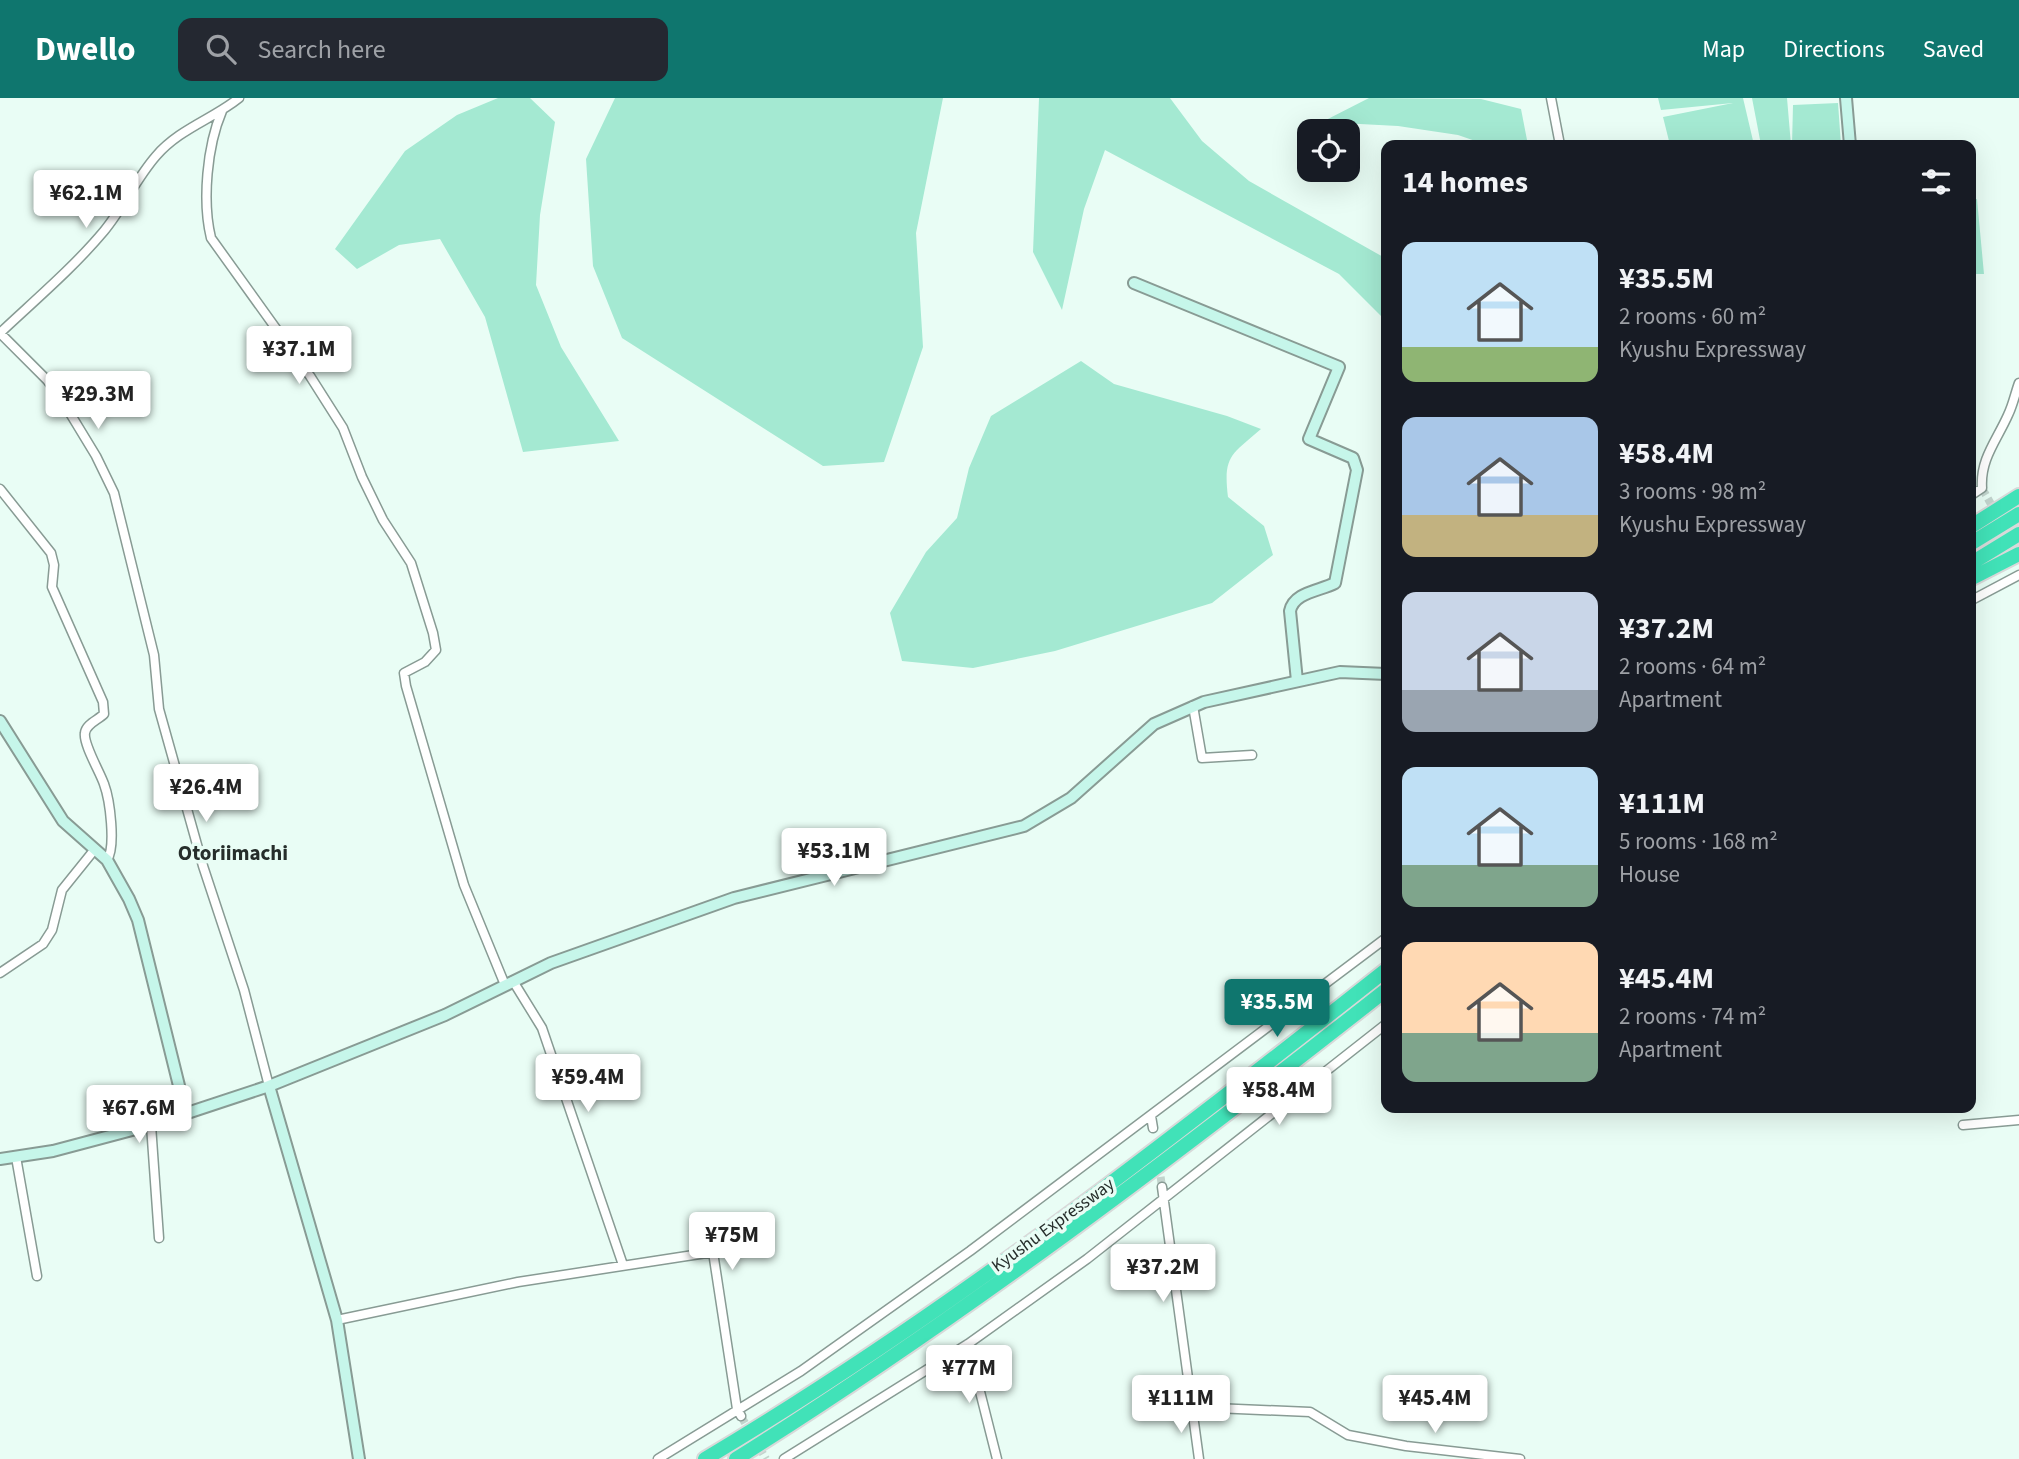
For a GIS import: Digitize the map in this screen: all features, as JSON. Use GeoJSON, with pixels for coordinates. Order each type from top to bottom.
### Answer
{"type":"FeatureCollection","features":[{"type":"Feature","properties":{"kind":"highway"},"geometry":{"type":"LineString","coordinates":[[1976,523],[2019,496]]}},
{"type":"Feature","properties":{"kind":"highway"},"geometry":{"type":"LineString","coordinates":[[1976,540],[2019,514]]}},
{"type":"Feature","properties":{"kind":"highway"},"geometry":{"type":"LineString","coordinates":[[1976,560],[2019,534]]}},
{"type":"Feature","properties":{"kind":"highway"},"geometry":{"type":"LineString","coordinates":[[1976,576],[2019,554]]}},
{"type":"Feature","properties":{"kind":"highway","name":"Kyushu Expressway"},"geometry":{"type":"LineString","coordinates":[[705,1459],[806,1397],[981,1278],[1151,1153],[1381,974]]}},
{"type":"Feature","properties":{"kind":"highway","name":"Kyushu Expressway"},"geometry":{"type":"LineString","coordinates":[[736,1459],[885,1364],[1017,1272],[1114,1202],[1381,994]]}},
{"type":"Feature","properties":{"kind":"street"},"geometry":{"type":"LineString","coordinates":[[239,98],[222,111],[208,116],[177,136],[156,156],[106,229],[0,333],[47,380],[62,400],[96,456],[114,493],[154,655],[159,709],[202,866],[244,990],[337,1320],[359,1459]]}},
{"type":"Feature","properties":{"kind":"street"},"geometry":{"type":"LineString","coordinates":[[1552,98],[1559,140]]}},
{"type":"Feature","properties":{"kind":"street"},"geometry":{"type":"LineString","coordinates":[[1846,98],[1850,140]]}},
{"type":"Feature","properties":{"kind":"street"},"geometry":{"type":"LineString","coordinates":[[222,111],[213,132],[207,194],[206,219],[211,238],[310,376],[343,428],[362,477],[383,520],[411,563],[436,650],[425,662],[404,673],[405,686],[464,885],[509,983],[542,1028],[623,1265]]}},
{"type":"Feature","properties":{"kind":"street"},"geometry":{"type":"LineString","coordinates":[[1134,283],[1339,367],[1309,439],[1353,458],[1357,470],[1335,583],[1292,603],[1290,611],[1297,681]]}},
{"type":"Feature","properties":{"kind":"street"},"geometry":{"type":"LineString","coordinates":[[1976,492],[1982,488],[1981,474],[1986,456],[2009,414],[2019,383]]}},
{"type":"Feature","properties":{"kind":"street"},"geometry":{"type":"LineString","coordinates":[[0,489],[51,553],[54,565],[52,587],[103,702],[104,713],[87,727],[85,733],[108,799],[111,832],[110,856],[107,860]]}},
{"type":"Feature","properties":{"kind":"street"},"geometry":{"type":"LineString","coordinates":[[1976,598],[2019,575]]}},
{"type":"Feature","properties":{"kind":"street"},"geometry":{"type":"LineString","coordinates":[[0,1159],[52,1151],[151,1125],[269,1086],[445,1015],[551,963],[734,898],[820,875],[999,834],[1033,822],[1071,798],[1154,724],[1194,706],[1340,673],[1381,674]]}},
{"type":"Feature","properties":{"kind":"street"},"geometry":{"type":"LineString","coordinates":[[1194,706],[1202,758],[1252,755]]}},
{"type":"Feature","properties":{"kind":"street"},"geometry":{"type":"LineString","coordinates":[[0,721],[63,821],[107,860],[130,899],[138,920],[186,1114]]}},
{"type":"Feature","properties":{"kind":"street"},"geometry":{"type":"LineString","coordinates":[[0,973],[43,944],[52,930],[62,890],[95,849]]}},
{"type":"Feature","properties":{"kind":"street"},"geometry":{"type":"LineString","coordinates":[[658,1459],[739,1413],[958,1259],[1381,942]]}},
{"type":"Feature","properties":{"kind":"street"},"geometry":{"type":"LineString","coordinates":[[784,1459],[968,1344],[1087,1259],[1381,1028]]}},
{"type":"Feature","properties":{"kind":"street"},"geometry":{"type":"LineString","coordinates":[[1151,1116],[1153,1128]]}},
{"type":"Feature","properties":{"kind":"street"},"geometry":{"type":"LineString","coordinates":[[1963,1125],[2019,1120]]}},
{"type":"Feature","properties":{"kind":"street"},"geometry":{"type":"LineString","coordinates":[[151,1125],[159,1238]]}},
{"type":"Feature","properties":{"kind":"street"},"geometry":{"type":"LineString","coordinates":[[16,1157],[37,1276]]}},
{"type":"Feature","properties":{"kind":"street"},"geometry":{"type":"LineString","coordinates":[[1162,1187],[1199,1459]]}},
{"type":"Feature","properties":{"kind":"street"},"geometry":{"type":"LineString","coordinates":[[337,1320],[518,1282],[713,1252],[739,1413]]}},
{"type":"Feature","properties":{"kind":"street"},"geometry":{"type":"LineString","coordinates":[[968,1344],[998,1459]]}},
{"type":"Feature","properties":{"kind":"street"},"geometry":{"type":"LineString","coordinates":[[1192,1407],[1310,1412],[1348,1435],[1406,1446],[1520,1459]]}},
{"type":"Feature","properties":{"kind":"green space"},"geometry":{"type":"Polygon","coordinates":[[[498,98],[530,98],[555,122],[540,215],[536,285],[561,347],[619,441],[523,452],[485,317],[440,239],[399,245],[357,269],[335,249],[405,151],[457,115],[498,98]]]}},
{"type":"Feature","properties":{"kind":"green space"},"geometry":{"type":"Polygon","coordinates":[[[615,98],[943,98],[916,233],[923,347],[884,462],[823,466],[622,338],[593,266],[586,159],[615,98]]]}},
{"type":"Feature","properties":{"kind":"green space"},"geometry":{"type":"Polygon","coordinates":[[[1039,98],[1170,98],[1202,141],[1249,181],[1381,256],[1381,316],[1339,274],[1105,150],[1084,209],[1062,310],[1033,252],[1039,98]]]}},
{"type":"Feature","properties":{"kind":"green space"},"geometry":{"type":"Polygon","coordinates":[[[1369,98],[1481,99],[1521,109],[1527,140],[1472,140],[1458,135],[1398,126],[1360,124],[1360,119],[1328,119],[1369,98]]]}},
{"type":"Feature","properties":{"kind":"green space"},"geometry":{"type":"Polygon","coordinates":[[[1658,98],[1743,98],[1753,140],[1669,140],[1663,117],[1733,103],[1661,110],[1658,98]]]}},
{"type":"Feature","properties":{"kind":"green space"},"geometry":{"type":"Polygon","coordinates":[[[1752,98],[1787,98],[1791,140],[1760,140],[1752,98]]]}},
{"type":"Feature","properties":{"kind":"green space"},"geometry":{"type":"Polygon","coordinates":[[[1838,103],[1841,140],[1792,140],[1793,105],[1838,103]]]}},
{"type":"Feature","properties":{"kind":"green space"},"geometry":{"type":"Polygon","coordinates":[[[1977,199],[1984,274],[1976,274],[1977,199]]]}},
{"type":"Feature","properties":{"kind":"green space"},"geometry":{"type":"Polygon","coordinates":[[[1081,361],[1114,384],[1227,416],[1261,429],[1231,457],[1227,473],[1228,497],[1264,526],[1273,555],[1212,603],[1055,651],[973,668],[902,661],[890,613],[926,552],[957,518],[969,468],[991,416],[1081,361]]]}},
{"type":"Feature","properties":{"kind":"tunnel"},"geometry":{"type":"LineString","coordinates":[[1982,488],[2019,554]]}},
{"type":"Feature","properties":{"kind":"tunnel"},"geometry":{"type":"LineString","coordinates":[[1159,1165],[1162,1187]]}},
{"type":"Feature","properties":{"kind":"tunnel"},"geometry":{"type":"LineString","coordinates":[[741,1416],[766,1459]]}},
{"type":"Feature","properties":{"kind":"district","name":"Otoriimachi"},"geometry":{"type":"Point","coordinates":[233,853]}}]}
